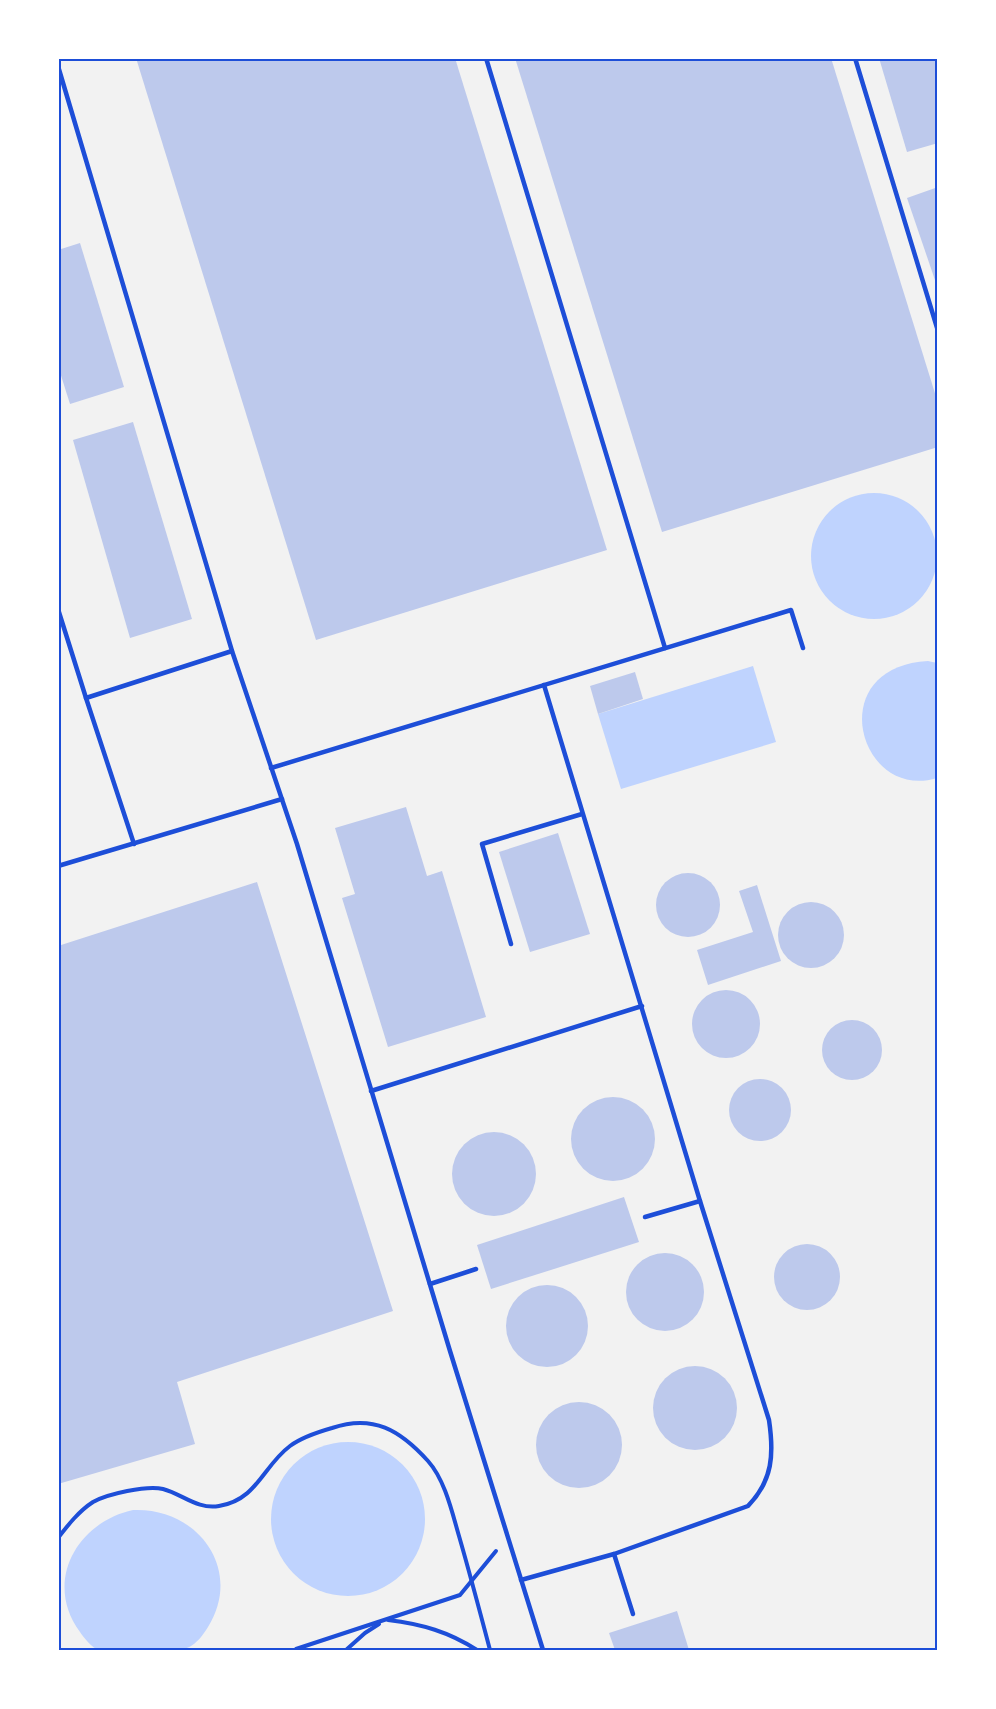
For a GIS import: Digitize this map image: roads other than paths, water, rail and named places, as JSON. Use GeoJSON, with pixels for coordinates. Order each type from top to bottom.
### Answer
{"type":"FeatureCollection","features":[{"type":"Feature","properties":{"kind":"lane"},"geometry":{"type":"LineString","coordinates":[[486,58],[665,648]]}},
{"type":"Feature","properties":{"kind":"lane"},"geometry":{"type":"LineString","coordinates":[[855,58],[938,331]]}},
{"type":"Feature","properties":{"kind":"lane"},"geometry":{"type":"LineString","coordinates":[[58,66],[232,651],[282,800],[543,1650]]}},
{"type":"Feature","properties":{"kind":"lane"},"geometry":{"type":"LineString","coordinates":[[58,609],[134,843]]}},
{"type":"Feature","properties":{"kind":"lane"},"geometry":{"type":"LineString","coordinates":[[271,768],[791,610],[803,648]]}},
{"type":"Feature","properties":{"kind":"lane"},"geometry":{"type":"LineString","coordinates":[[86,698],[232,651]]}},
{"type":"Feature","properties":{"kind":"lane"},"geometry":{"type":"LineString","coordinates":[[521,1580],[614,1554],[748,1506],[760,1493],[768,1472],[773,1448],[769,1420],[700,1201],[544,685]]}},
{"type":"Feature","properties":{"kind":"lane"},"geometry":{"type":"LineString","coordinates":[[58,866],[282,800]]}},
{"type":"Feature","properties":{"kind":"lane"},"geometry":{"type":"LineString","coordinates":[[510,944],[482,844],[582,814]]}},
{"type":"Feature","properties":{"kind":"lane"},"geometry":{"type":"LineString","coordinates":[[371,1091],[642,1006]]}},
{"type":"Feature","properties":{"kind":"lane"},"geometry":{"type":"LineString","coordinates":[[645,1217],[700,1201]]}},
{"type":"Feature","properties":{"kind":"lane"},"geometry":{"type":"LineString","coordinates":[[430,1284],[476,1269]]}},
{"type":"Feature","properties":{"kind":"lane"},"geometry":{"type":"LineString","coordinates":[[614,1554],[633,1614]]}},
{"type":"Feature","properties":{"kind":"water"},"geometry":{"type":"Polygon","coordinates":[[[874,493],[898,498],[919,511],[932,532],[937,556],[932,580],[919,601],[898,614],[874,619],[850,614],[829,601],[816,580],[811,556],[816,532],[829,511],[850,498],[874,493]]]}},
{"type":"Feature","properties":{"kind":"water"},"geometry":{"type":"Polygon","coordinates":[[[928,661],[937,663],[937,778],[910,780],[888,771],[872,753],[863,731],[863,707],[873,685],[894,669],[928,661]]]}},
{"type":"Feature","properties":{"kind":"water"},"geometry":{"type":"Polygon","coordinates":[[[753,666],[776,742],[621,789],[598,714],[753,666]]]}},
{"type":"Feature","properties":{"kind":"water"},"geometry":{"type":"Polygon","coordinates":[[[348,1442],[363,1443],[378,1448],[403,1464],[419,1489],[424,1504],[424,1534],[419,1549],[403,1574],[378,1590],[363,1595],[348,1596],[333,1595],[318,1590],[293,1574],[277,1549],[272,1534],[271,1519],[272,1504],[277,1489],[293,1464],[318,1448],[333,1443],[348,1442]]]}},
{"type":"Feature","properties":{"kind":"water"},"geometry":{"type":"Polygon","coordinates":[[[133,1510],[156,1512],[177,1519],[194,1530],[208,1546],[217,1564],[220,1584],[218,1605],[202,1636],[185,1649],[118,1652],[99,1650],[84,1637],[69,1613],[65,1594],[66,1575],[72,1557],[82,1541],[96,1527],[113,1517],[133,1510]]]}}]}
